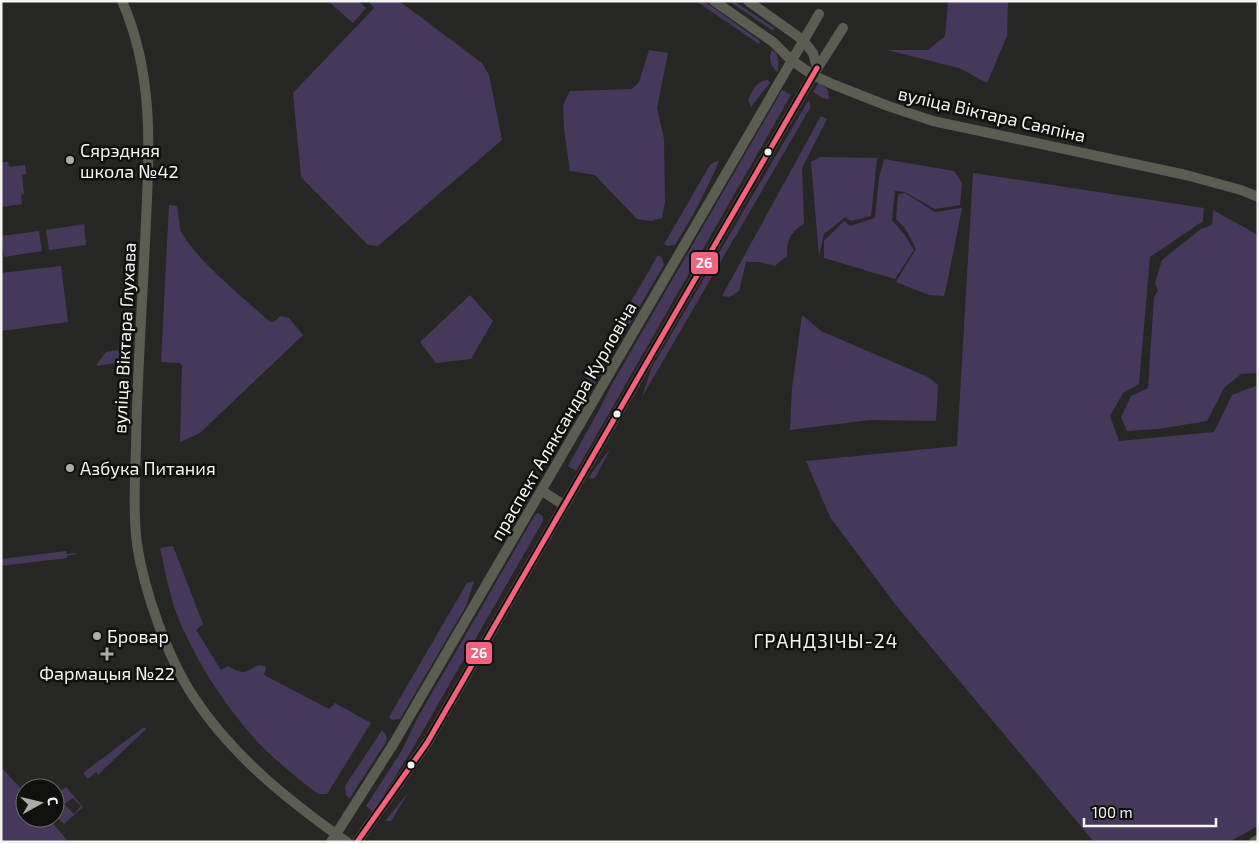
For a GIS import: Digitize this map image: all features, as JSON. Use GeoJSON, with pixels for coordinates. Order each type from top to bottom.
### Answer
{"type":"FeatureCollection","features":[{"type":"Feature","properties":{"kind":"street","name":"вуліца Віктара Глухава"},"geometry":{"type":"LineString","coordinates":[[122,1],[131,22],[141,60],[148,102],[150,149],[136,419],[136,531],[142,570],[153,607],[170,652],[194,697],[240,754],[281,793],[334,838],[347,842]]}},
{"type":"Feature","properties":{"kind":"street","name":"вуліца Віктара Саяпіна"},"geometry":{"type":"LineString","coordinates":[[714,1],[773,42],[791,60],[815,71],[832,84],[888,106],[933,120],[1186,175],[1241,190],[1258,197]]}},
{"type":"Feature","properties":{"kind":"street"},"geometry":{"type":"LineString","coordinates":[[748,1],[803,40],[813,53],[815,71]]}},
{"type":"Feature","properties":{"kind":"street","name":"праспект Аляксандра Курловіча"},"geometry":{"type":"LineString","coordinates":[[334,838],[394,744],[819,14]]}},
{"type":"Feature","properties":{"kind":"street"},"geometry":{"type":"LineString","coordinates":[[357,842],[427,743],[815,71],[843,28]]}},
{"type":"Feature","properties":{"kind":"street"},"geometry":{"type":"LineString","coordinates":[[542,491],[564,505]]}},
{"type":"Feature","properties":{"kind":"street"},"geometry":{"type":"LineString","coordinates":[[1254,842],[1258,840]]}},
{"type":"Feature","properties":{"kind":"shaded area"},"geometry":{"type":"Polygon","coordinates":[[[328,1],[359,1],[366,8],[353,23],[328,1]]]}},
{"type":"Feature","properties":{"kind":"shaded area"},"geometry":{"type":"Polygon","coordinates":[[[368,1],[399,1],[482,63],[489,75],[502,140],[378,246],[368,245],[301,177],[293,93],[374,8],[368,1]]]}},
{"type":"Feature","properties":{"kind":"shaded area"},"geometry":{"type":"Polygon","coordinates":[[[696,1],[704,1],[760,41],[759,44],[696,1]]]}},
{"type":"Feature","properties":{"kind":"shaded area"},"geometry":{"type":"Polygon","coordinates":[[[729,1],[734,1],[774,28],[773,31],[729,1]]]}},
{"type":"Feature","properties":{"kind":"shaded area"},"geometry":{"type":"Polygon","coordinates":[[[948,1],[1008,1],[1007,36],[987,83],[959,68],[887,50],[928,50],[945,36],[948,1]]]}},
{"type":"Feature","properties":{"kind":"shaded area"},"geometry":{"type":"Polygon","coordinates":[[[649,50],[668,53],[657,108],[664,139],[665,202],[662,218],[651,221],[637,219],[595,175],[570,171],[564,129],[563,105],[570,91],[632,89],[639,82],[649,50]]]}},
{"type":"Feature","properties":{"kind":"shaded area"},"geometry":{"type":"Polygon","coordinates":[[[772,50],[778,58],[777,72],[770,62],[772,50]]]}},
{"type":"Feature","properties":{"kind":"shaded area"},"geometry":{"type":"Polygon","coordinates":[[[768,80],[770,83],[751,107],[748,100],[753,90],[761,82],[768,80]]]}},
{"type":"Feature","properties":{"kind":"shaded area"},"geometry":{"type":"Polygon","coordinates":[[[819,82],[828,90],[829,99],[822,98],[813,92],[819,82]]]}},
{"type":"Feature","properties":{"kind":"shaded area"},"geometry":{"type":"Polygon","coordinates":[[[782,90],[791,95],[576,471],[568,466],[612,384],[782,90]]]}},
{"type":"Feature","properties":{"kind":"shaded area"},"geometry":{"type":"Polygon","coordinates":[[[808,101],[810,108],[642,397],[651,369],[808,101]]]}},
{"type":"Feature","properties":{"kind":"shaded area"},"geometry":{"type":"Polygon","coordinates":[[[821,116],[827,119],[802,168],[804,223],[790,237],[787,256],[775,266],[760,262],[746,262],[739,291],[729,297],[722,296],[821,116]]]}},
{"type":"Feature","properties":{"kind":"shaded area"},"geometry":{"type":"Polygon","coordinates":[[[820,157],[877,158],[871,216],[851,221],[845,217],[824,234],[819,256],[811,162],[820,157]]]}},
{"type":"Feature","properties":{"kind":"shaded area"},"geometry":{"type":"Polygon","coordinates":[[[884,159],[954,171],[962,183],[960,205],[935,209],[905,192],[895,191],[892,220],[914,250],[895,279],[824,258],[824,241],[844,221],[850,226],[875,218],[879,178],[884,159]]]}},
{"type":"Feature","properties":{"kind":"shaded area"},"geometry":{"type":"Polygon","coordinates":[[[719,161],[693,214],[675,245],[667,246],[664,244],[710,165],[719,161]]]}},
{"type":"Feature","properties":{"kind":"shaded area"},"geometry":{"type":"Polygon","coordinates":[[[1,162],[8,162],[9,167],[25,165],[26,174],[22,175],[24,194],[21,195],[22,204],[1,207],[1,162]]]}},
{"type":"Feature","properties":{"kind":"shaded area"},"geometry":{"type":"Polygon","coordinates":[[[973,173],[1204,208],[1203,221],[1150,257],[1139,384],[1123,393],[1110,416],[1119,441],[1214,432],[1232,395],[1258,385],[1258,826],[1229,842],[1094,842],[895,604],[830,517],[806,461],[957,446],[973,173]]]}},
{"type":"Feature","properties":{"kind":"shaded area"},"geometry":{"type":"Polygon","coordinates":[[[905,193],[935,212],[962,208],[944,296],[929,295],[896,282],[916,249],[905,228],[896,219],[898,194],[905,193]]]}},
{"type":"Feature","properties":{"kind":"shaded area"},"geometry":{"type":"Polygon","coordinates":[[[169,205],[177,206],[181,232],[210,268],[270,322],[274,322],[280,316],[289,318],[303,335],[200,433],[180,442],[182,366],[180,363],[161,362],[169,205]]]}},
{"type":"Feature","properties":{"kind":"shaded area"},"geometry":{"type":"Polygon","coordinates":[[[1213,210],[1258,235],[1258,373],[1241,374],[1224,388],[1207,421],[1158,429],[1127,431],[1121,417],[1131,396],[1148,388],[1154,297],[1158,291],[1155,283],[1162,260],[1201,229],[1212,225],[1213,210]]]}},
{"type":"Feature","properties":{"kind":"shaded area"},"geometry":{"type":"Polygon","coordinates":[[[84,224],[86,245],[49,250],[46,230],[84,224]]]}},
{"type":"Feature","properties":{"kind":"shaded area"},"geometry":{"type":"Polygon","coordinates":[[[39,231],[42,251],[4,257],[1,236],[39,231]]]}},
{"type":"Feature","properties":{"kind":"shaded area"},"geometry":{"type":"Polygon","coordinates":[[[658,255],[662,258],[664,265],[552,456],[549,453],[550,441],[658,255]]]}},
{"type":"Feature","properties":{"kind":"shaded area"},"geometry":{"type":"Polygon","coordinates":[[[61,266],[68,322],[1,331],[1,273],[61,266]]]}},
{"type":"Feature","properties":{"kind":"shaded area"},"geometry":{"type":"Polygon","coordinates":[[[470,295],[493,321],[471,359],[436,363],[420,342],[470,295]]]}},
{"type":"Feature","properties":{"kind":"shaded area"},"geometry":{"type":"Polygon","coordinates":[[[802,315],[821,331],[928,377],[938,385],[936,421],[870,420],[790,430],[792,388],[802,315]]]}},
{"type":"Feature","properties":{"kind":"shaded area"},"geometry":{"type":"Polygon","coordinates":[[[117,350],[121,353],[121,362],[97,366],[106,352],[117,350]]]}},
{"type":"Feature","properties":{"kind":"shaded area"},"geometry":{"type":"Polygon","coordinates":[[[611,448],[596,476],[593,479],[589,478],[593,471],[611,448]]]}},
{"type":"Feature","properties":{"kind":"shaded area"},"geometry":{"type":"Polygon","coordinates":[[[526,489],[530,498],[507,527],[505,520],[507,516],[526,489]]]}},
{"type":"Feature","properties":{"kind":"shaded area"},"geometry":{"type":"Polygon","coordinates":[[[538,513],[543,516],[543,521],[413,748],[373,812],[366,806],[402,750],[418,717],[535,515],[538,513]]]}},
{"type":"Feature","properties":{"kind":"shaded area"},"geometry":{"type":"Polygon","coordinates":[[[173,546],[203,624],[196,630],[221,670],[228,666],[237,671],[246,672],[262,665],[266,667],[264,675],[329,709],[335,703],[371,723],[327,794],[318,794],[269,753],[242,724],[210,680],[184,631],[167,582],[160,548],[173,546]]]}},
{"type":"Feature","properties":{"kind":"shaded area"},"geometry":{"type":"Polygon","coordinates":[[[66,551],[67,554],[76,554],[67,556],[67,558],[1,566],[1,559],[66,551]]]}},
{"type":"Feature","properties":{"kind":"shaded area"},"geometry":{"type":"Polygon","coordinates":[[[474,581],[466,606],[400,719],[392,720],[389,717],[467,583],[474,581]]]}},
{"type":"Feature","properties":{"kind":"shaded area"},"geometry":{"type":"Polygon","coordinates":[[[144,727],[146,729],[98,775],[96,772],[88,779],[83,773],[144,727]]]}},
{"type":"Feature","properties":{"kind":"shaded area"},"geometry":{"type":"Polygon","coordinates":[[[382,730],[387,737],[386,742],[350,798],[346,795],[345,786],[382,730]]]}},
{"type":"Feature","properties":{"kind":"shaded area"},"geometry":{"type":"Polygon","coordinates":[[[1,767],[15,782],[15,828],[57,828],[69,842],[1,842],[1,767]]]}},
{"type":"Feature","properties":{"kind":"shaded area"},"geometry":{"type":"Polygon","coordinates":[[[66,787],[83,807],[65,823],[65,805],[74,814],[81,806],[73,798],[65,803],[65,788],[66,787]]]}},
{"type":"Feature","properties":{"kind":"shaded area"},"geometry":{"type":"Polygon","coordinates":[[[408,793],[391,821],[385,821],[408,793]]]}},
{"type":"Feature","properties":{"kind":"transit line","name":"26"},"geometry":{"type":"LineString","coordinates":[[357,842],[427,743],[817,68]]}},
{"type":"Feature","properties":{"kind":"place","name":"Сярэдняя школа №42"},"geometry":{"type":"Point","coordinates":[70,160]}},
{"type":"Feature","properties":{"kind":"place","name":"Азбука Питания"},"geometry":{"type":"Point","coordinates":[70,468]}},
{"type":"Feature","properties":{"kind":"place","name":"Бровар"},"geometry":{"type":"Point","coordinates":[97,636]}},
{"type":"Feature","properties":{"kind":"place","name":"Фармацыя №22"},"geometry":{"type":"Point","coordinates":[107,654]}},
{"type":"Feature","properties":{"kind":"district","name":"ГРАНДЗІЧЫ-24"},"geometry":{"type":"Point","coordinates":[826,640]}}]}
